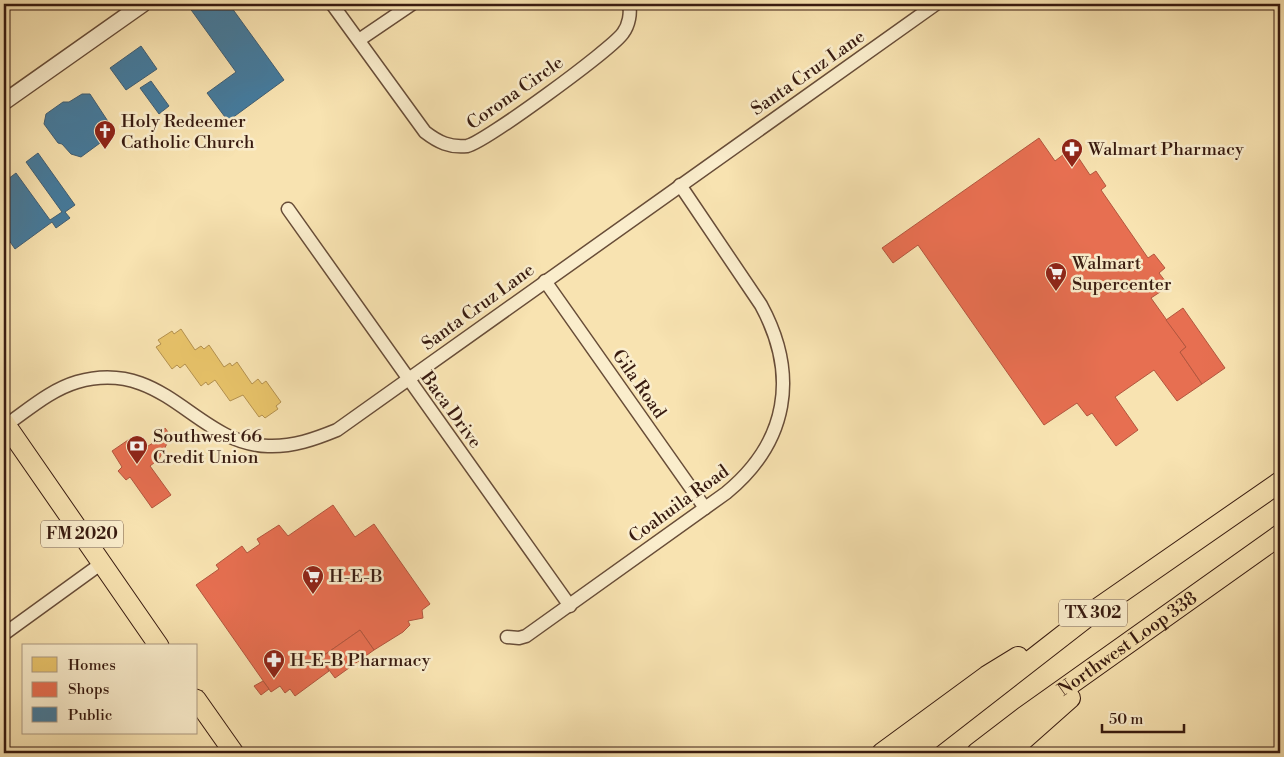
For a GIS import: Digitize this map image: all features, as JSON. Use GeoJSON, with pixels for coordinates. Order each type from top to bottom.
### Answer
{"type":"FeatureCollection","features":[{"type":"Feature","properties":{"kind":"highway","name":"TX 302"},"geometry":{"type":"LineString","coordinates":[[912,753],[1097,609],[1280,482]]}},
{"type":"Feature","properties":{"kind":"highway","name":"Northwest Loop 338"},"geometry":{"type":"LineString","coordinates":[[977,753],[1024,717],[1280,535]]}},
{"type":"Feature","properties":{"kind":"highway"},"geometry":{"type":"LineString","coordinates":[[1008,753],[1060,706],[1248,558]]}},
{"type":"Feature","properties":{"kind":"highway"},"geometry":{"type":"LineString","coordinates":[[882,753],[987,676],[1097,609]]}},
{"type":"Feature","properties":{"kind":"main road","name":"FM 2020"},"geometry":{"type":"LineString","coordinates":[[5,424],[158,644]]}},
{"type":"Feature","properties":{"kind":"main road"},"geometry":{"type":"LineString","coordinates":[[198,702],[234,753]]}},
{"type":"Feature","properties":{"kind":"street"},"geometry":{"type":"LineString","coordinates":[[4,102],[142,4]]}},
{"type":"Feature","properties":{"kind":"street","name":"Corona Circle"},"geometry":{"type":"LineString","coordinates":[[332,4],[425,132],[444,144],[466,146],[474,144],[495,131],[611,46],[626,28],[630,17],[629,4]]}},
{"type":"Feature","properties":{"kind":"street"},"geometry":{"type":"LineString","coordinates":[[359,40],[412,4]]}},
{"type":"Feature","properties":{"kind":"street","name":"Santa Cruz Lane"},"geometry":{"type":"LineString","coordinates":[[5,424],[60,389],[88,380],[119,379],[138,382],[169,396],[224,433],[250,444],[282,446],[314,439],[338,430],[545,280],[936,4]]}},
{"type":"Feature","properties":{"kind":"street","name":"Coahuila Road"},"geometry":{"type":"LineString","coordinates":[[507,637],[520,638],[526,636],[705,508],[742,480],[758,462],[770,442],[782,404],[784,372],[780,348],[772,326],[680,185]]}},
{"type":"Feature","properties":{"kind":"street","name":"Baca Drive"},"geometry":{"type":"LineString","coordinates":[[288,209],[407,380],[570,606]]}},
{"type":"Feature","properties":{"kind":"street","name":"Gila Road"},"geometry":{"type":"LineString","coordinates":[[545,280],[705,508]]}},
{"type":"Feature","properties":{"kind":"street"},"geometry":{"type":"LineString","coordinates":[[4,634],[102,562]]}},
{"type":"Feature","properties":{"kind":"building: Homes"},"geometry":{"type":"Polygon","coordinates":[[[181,329],[195,350],[201,346],[204,349],[209,345],[224,367],[230,363],[232,366],[237,362],[252,384],[258,379],[262,384],[266,381],[281,402],[276,406],[278,409],[265,418],[262,415],[259,417],[243,395],[230,401],[215,380],[208,385],[206,382],[201,386],[185,364],[180,368],[177,365],[172,369],[156,347],[161,344],[158,340],[172,331],[174,334],[181,329]]]}},
{"type":"Feature","properties":{"kind":"building: Shops","name":"Walmart Supercenter"},"geometry":{"type":"Polygon","coordinates":[[[1039,138],[1055,161],[1072,148],[1090,175],[1096,171],[1106,186],[1101,190],[1148,258],[1154,254],[1165,268],[1159,273],[1169,286],[1151,298],[1186,347],[1180,352],[1202,384],[1177,401],[1154,370],[1115,397],[1138,430],[1116,446],[1092,413],[1087,416],[1077,403],[1044,425],[918,245],[893,263],[882,248],[1039,138]]]}},
{"type":"Feature","properties":{"kind":"building: Shops"},"geometry":{"type":"Polygon","coordinates":[[[1183,308],[1225,368],[1202,384],[1180,352],[1186,347],[1166,320],[1183,308]]]}},
{"type":"Feature","properties":{"kind":"building: Shops"},"geometry":{"type":"Polygon","coordinates":[[[165,428],[171,436],[159,459],[150,466],[171,495],[152,508],[130,477],[126,480],[118,471],[122,467],[112,451],[131,438],[140,451],[156,441],[165,428]]]}},
{"type":"Feature","properties":{"kind":"building: Shops","name":"H-E-B"},"geometry":{"type":"Polygon","coordinates":[[[333,505],[355,537],[374,524],[430,604],[422,610],[423,618],[408,621],[410,625],[403,632],[374,650],[360,630],[320,658],[329,671],[295,696],[290,689],[285,693],[280,686],[271,692],[196,585],[219,569],[216,565],[242,546],[247,553],[260,544],[257,539],[279,525],[288,536],[333,505]]]}},
{"type":"Feature","properties":{"kind":"building: Shops"},"geometry":{"type":"Polygon","coordinates":[[[360,630],[374,650],[335,678],[320,658],[360,630]]]}},
{"type":"Feature","properties":{"kind":"building: Shops"},"geometry":{"type":"Polygon","coordinates":[[[263,681],[269,689],[261,695],[254,686],[263,681]]]}},
{"type":"Feature","properties":{"kind":"building: Public"},"geometry":{"type":"Polygon","coordinates":[[[193,4],[229,4],[284,80],[228,121],[207,93],[236,72],[189,7],[193,4]]]}},
{"type":"Feature","properties":{"kind":"building: Public"},"geometry":{"type":"Polygon","coordinates":[[[141,46],[157,69],[126,90],[110,68],[141,46]]]}},
{"type":"Feature","properties":{"kind":"building: Public"},"geometry":{"type":"Polygon","coordinates":[[[151,81],[169,106],[159,114],[140,88],[151,81]]]}},
{"type":"Feature","properties":{"kind":"building: Public"},"geometry":{"type":"Polygon","coordinates":[[[82,94],[90,94],[115,132],[81,157],[71,154],[62,144],[58,143],[44,124],[46,114],[63,102],[69,102],[82,94]]]}},
{"type":"Feature","properties":{"kind":"building: Public"},"geometry":{"type":"Polygon","coordinates":[[[38,153],[75,205],[65,212],[70,218],[56,228],[52,222],[15,249],[4,233],[4,182],[16,173],[50,220],[62,212],[26,162],[38,153]]]}},
{"type":"Feature","properties":{"kind":"place","name":"Holy Redeemer Catholic Church"},"geometry":{"type":"Point","coordinates":[105,150]}},
{"type":"Feature","properties":{"kind":"place","name":"Walmart Pharmacy"},"geometry":{"type":"Point","coordinates":[1072,168]}},
{"type":"Feature","properties":{"kind":"place","name":"Walmart Supercenter"},"geometry":{"type":"Point","coordinates":[1056,292]}},
{"type":"Feature","properties":{"kind":"place","name":"Southwest 66 Credit Union"},"geometry":{"type":"Point","coordinates":[137,465]}},
{"type":"Feature","properties":{"kind":"place","name":"H-E-B"},"geometry":{"type":"Point","coordinates":[313,595]}},
{"type":"Feature","properties":{"kind":"place","name":"H-E-B Pharmacy"},"geometry":{"type":"Point","coordinates":[274,679]}}]}
